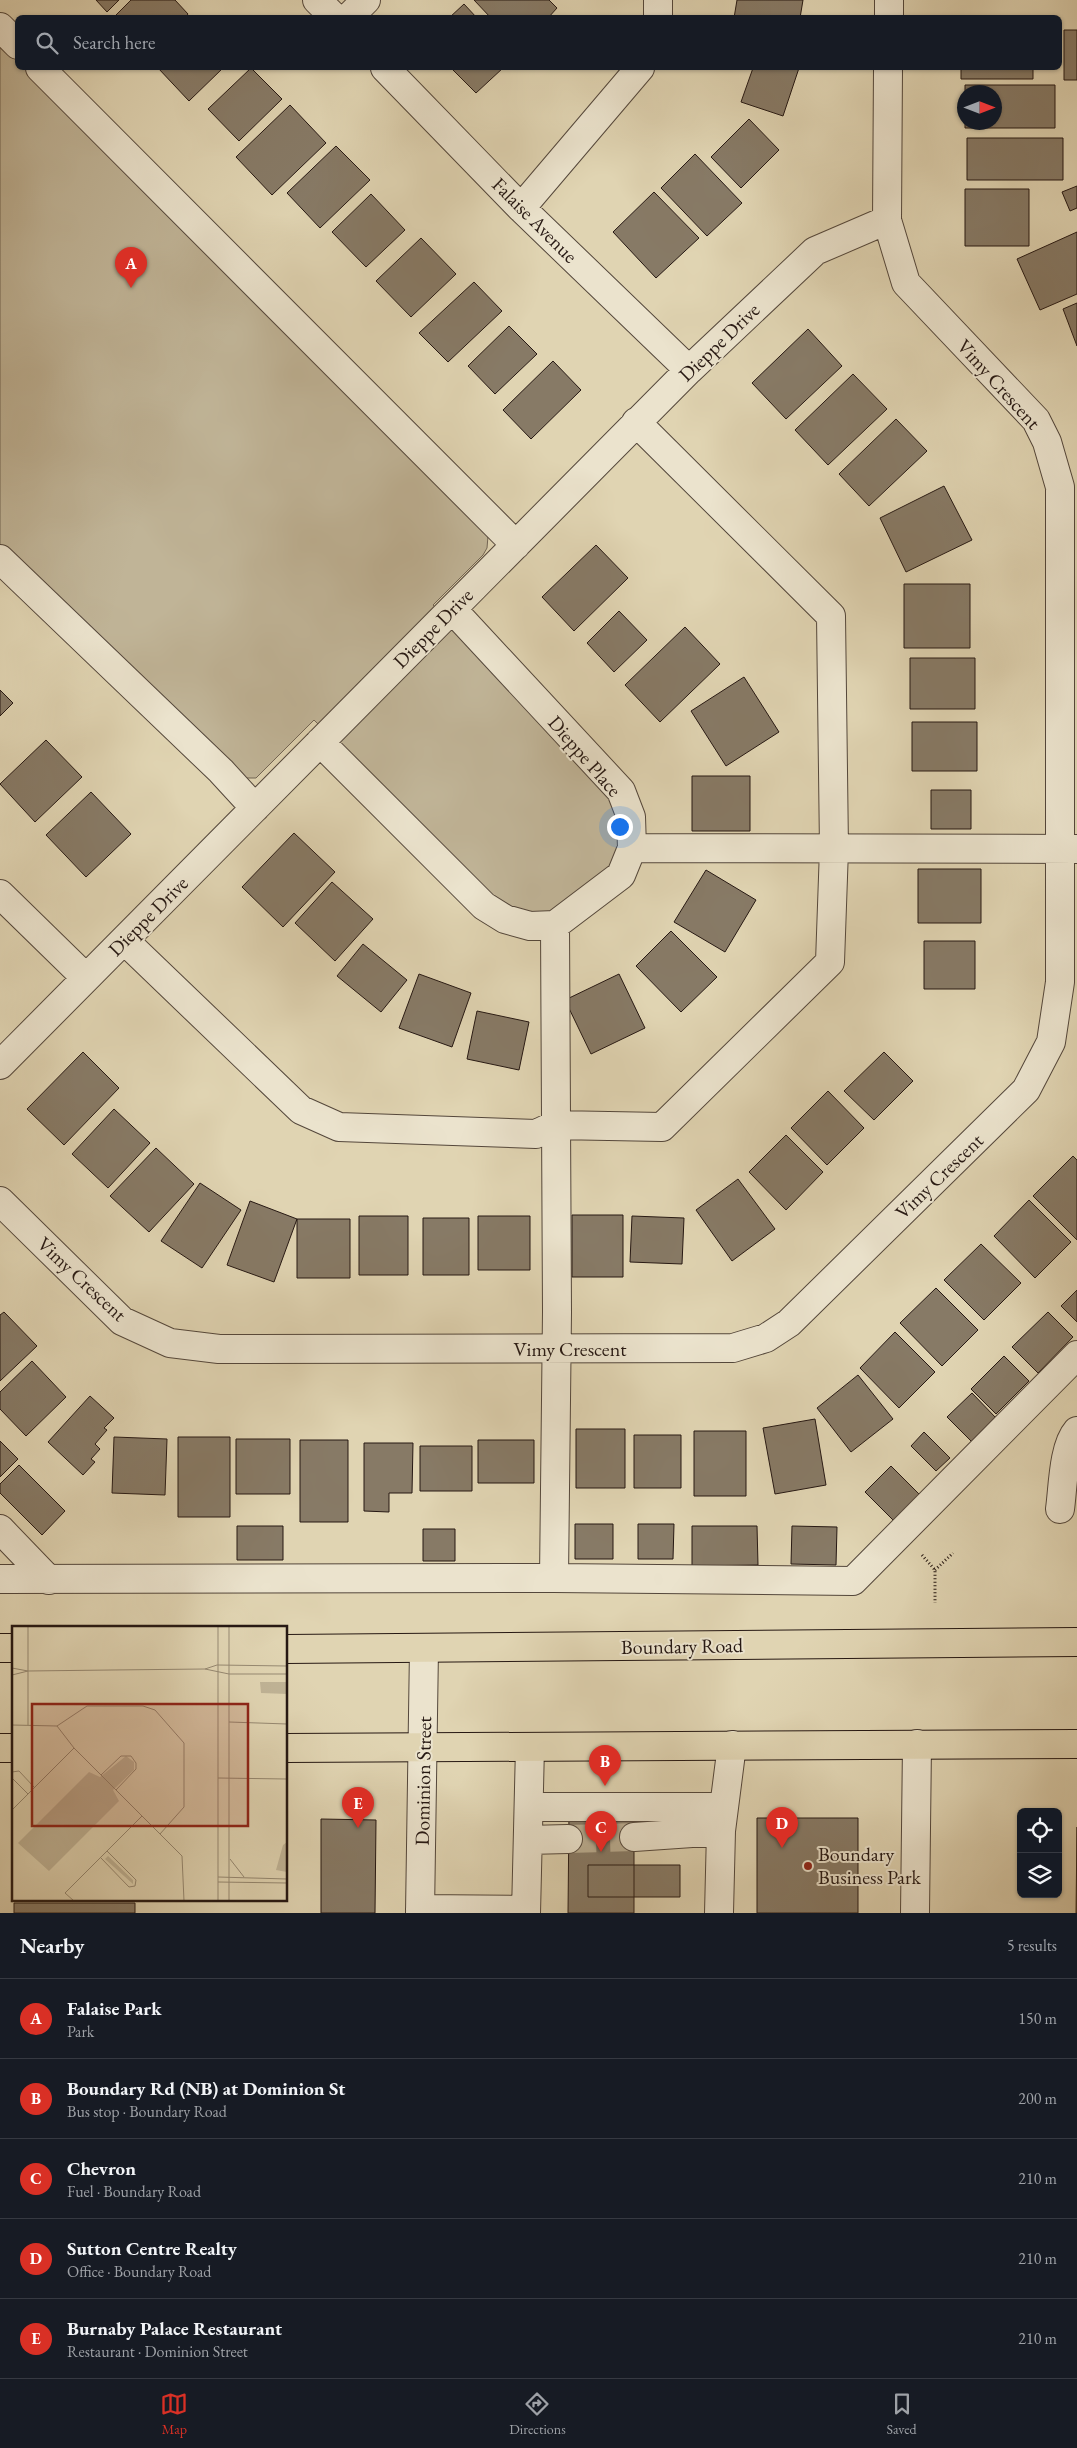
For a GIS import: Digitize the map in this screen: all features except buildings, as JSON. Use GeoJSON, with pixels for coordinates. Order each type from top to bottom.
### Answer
{"type":"FeatureCollection","features":[{"type":"Feature","properties":{"kind":"main road","name":"Boundary Road"},"geometry":{"type":"LineString","coordinates":[[288,1649],[1077,1642]]}},
{"type":"Feature","properties":{"kind":"main road"},"geometry":{"type":"LineString","coordinates":[[288,1748],[1077,1744]]}},
{"type":"Feature","properties":{"kind":"street"},"geometry":{"type":"LineString","coordinates":[[317,0],[332,15]]}},
{"type":"Feature","properties":{"kind":"street"},"geometry":{"type":"LineString","coordinates":[[351,15],[366,0]]}},
{"type":"Feature","properties":{"kind":"street"},"geometry":{"type":"LineString","coordinates":[[658,0],[658,15]]}},
{"type":"Feature","properties":{"kind":"street"},"geometry":{"type":"LineString","coordinates":[[889,0],[889,15]]}},
{"type":"Feature","properties":{"kind":"street"},"geometry":{"type":"LineString","coordinates":[[0,27],[15,41]]}},
{"type":"Feature","properties":{"kind":"street"},"geometry":{"type":"LineString","coordinates":[[42,70],[516,545]]}},
{"type":"Feature","properties":{"kind":"street","name":"Falaise Avenue"},"geometry":{"type":"LineString","coordinates":[[387,70],[521,208],[689,370]]}},
{"type":"Feature","properties":{"kind":"street"},"geometry":{"type":"LineString","coordinates":[[521,208],[638,70]]}},
{"type":"Feature","properties":{"kind":"street","name":"Vimy Crescent"},"geometry":{"type":"LineString","coordinates":[[0,1201],[122,1321],[170,1343],[219,1349],[733,1348],[766,1338],[789,1323],[1026,1090],[1051,1042],[1060,982],[1068,849],[1061,510],[1056,466],[1036,420],[906,283],[887,220],[888,70]]}},
{"type":"Feature","properties":{"kind":"street","name":"Dieppe Drive"},"geometry":{"type":"LineString","coordinates":[[0,1065],[689,370],[815,251],[887,220]]}},
{"type":"Feature","properties":{"kind":"street"},"geometry":{"type":"LineString","coordinates":[[124,940],[301,1110],[339,1127],[536,1134],[555,1125],[662,1127],[830,962],[834,848],[831,616],[636,422]]}},
{"type":"Feature","properties":{"kind":"street"},"geometry":{"type":"LineString","coordinates":[[0,559],[221,771],[255,808]]}},
{"type":"Feature","properties":{"kind":"street","name":"Dieppe Place"},"geometry":{"type":"LineString","coordinates":[[452,609],[621,791],[630,817],[632,848],[621,876],[555,925]]}},
{"type":"Feature","properties":{"kind":"street"},"geometry":{"type":"LineString","coordinates":[[320,742],[484,906],[506,919],[530,926],[555,925],[556,1349],[554,1578]]}},
{"type":"Feature","properties":{"kind":"street"},"geometry":{"type":"LineString","coordinates":[[632,848],[1068,849]]}},
{"type":"Feature","properties":{"kind":"street"},"geometry":{"type":"LineString","coordinates":[[0,894],[86,978]]}},
{"type":"Feature","properties":{"kind":"street"},"geometry":{"type":"LineString","coordinates":[[0,1580],[554,1578],[853,1581],[1077,1356]]}},
{"type":"Feature","properties":{"kind":"street"},"geometry":{"type":"LineString","coordinates":[[1060,1509],[1068,1451],[1073,1436],[1077,1431]]}},
{"type":"Feature","properties":{"kind":"street"},"geometry":{"type":"LineString","coordinates":[[0,1528],[49,1580]]}},
{"type":"Feature","properties":{"kind":"street","name":"Dominion Street"},"geometry":{"type":"LineString","coordinates":[[420,1911],[424,1748],[424,1649]]}},
{"type":"Feature","properties":{"kind":"street"},"geometry":{"type":"LineString","coordinates":[[915,1913],[917,1744]]}},
{"type":"Feature","properties":{"kind":"street"},"geometry":{"type":"LineString","coordinates":[[719,1913],[722,1819],[732,1745]]}},
{"type":"Feature","properties":{"kind":"street"},"geometry":{"type":"LineString","coordinates":[[420,1911],[526,1912],[530,1747]]}},
{"type":"Feature","properties":{"kind":"street"},"geometry":{"type":"LineString","coordinates":[[529,1807],[722,1819]]}},
{"type":"Feature","properties":{"kind":"street"},"geometry":{"type":"LineString","coordinates":[[634,1837],[722,1819]]}},
{"type":"Feature","properties":{"kind":"street"},"geometry":{"type":"LineString","coordinates":[[528,1840],[568,1839]]}},
{"type":"Feature","properties":{"kind":"path"},"geometry":{"type":"LineString","coordinates":[[902,1532],[935,1570],[935,1603]]}},
{"type":"Feature","properties":{"kind":"path"},"geometry":{"type":"LineString","coordinates":[[935,1570],[953,1553]]}},
{"type":"Feature","properties":{"kind":"shaded area"},"geometry":{"type":"Polygon","coordinates":[[[0,27],[15,43],[15,70],[42,70],[488,536],[487,548],[483,555],[433,605],[614,793],[622,835],[612,863],[569,906],[537,915],[498,903],[314,720],[256,778],[243,778],[0,551],[0,27]]]}},
{"type":"Feature","properties":{"kind":"tunnel"},"geometry":{"type":"LineString","coordinates":[[568,1839],[634,1837]]}},
{"type":"Feature","properties":{"kind":"place","name":"Falaise Park"},"geometry":{"type":"Point","coordinates":[131,288]}},
{"type":"Feature","properties":{"kind":"place","name":"Boundary Rd (NB) at Dominion St"},"geometry":{"type":"Point","coordinates":[605,1786]}},
{"type":"Feature","properties":{"kind":"place","name":"Burnaby Palace Restaurant"},"geometry":{"type":"Point","coordinates":[358,1828]}},
{"type":"Feature","properties":{"kind":"place","name":"Sutton Centre Realty"},"geometry":{"type":"Point","coordinates":[782,1848]}},
{"type":"Feature","properties":{"kind":"place","name":"Chevron"},"geometry":{"type":"Point","coordinates":[601,1852]}},
{"type":"Feature","properties":{"kind":"place","name":"Boundary Business Park"},"geometry":{"type":"Point","coordinates":[808,1866]}}]}
